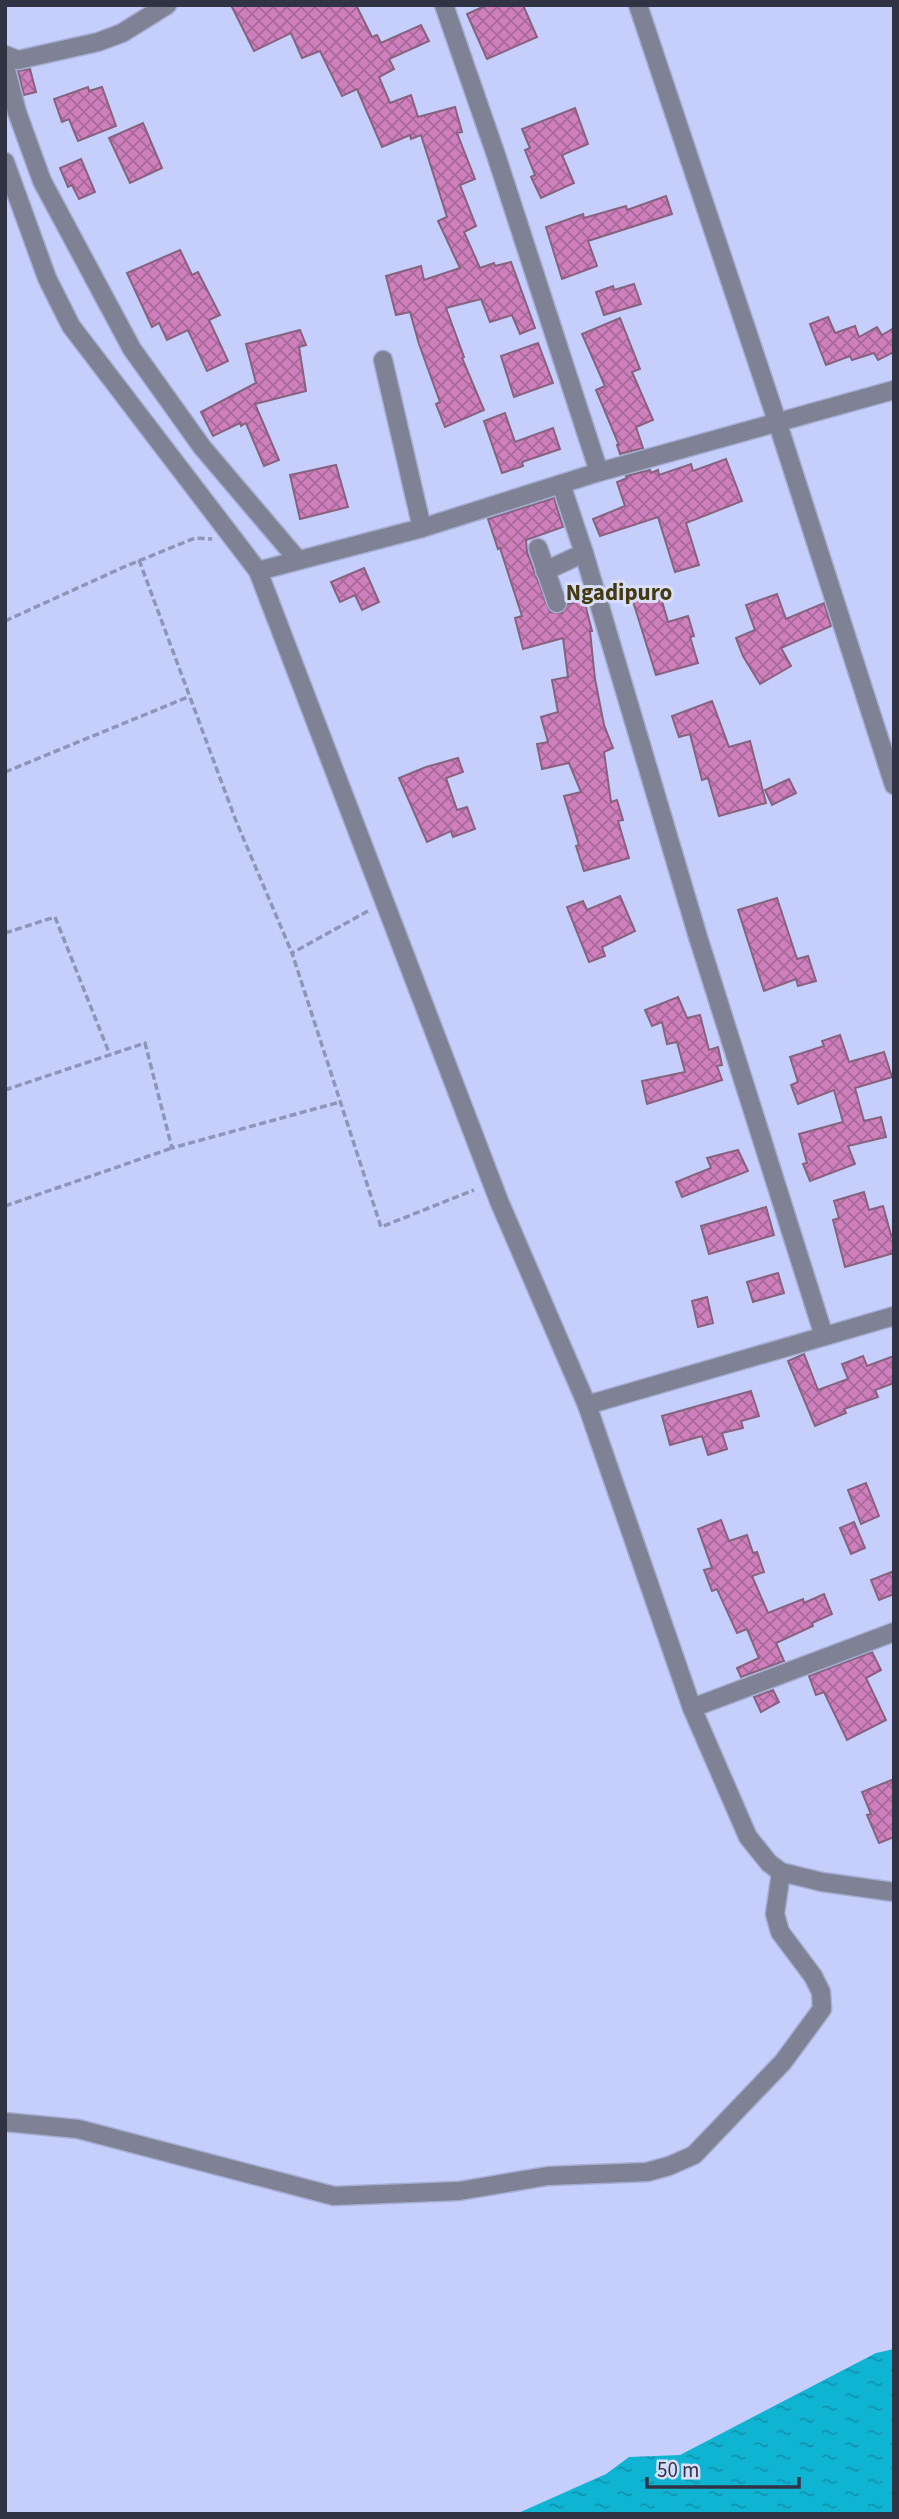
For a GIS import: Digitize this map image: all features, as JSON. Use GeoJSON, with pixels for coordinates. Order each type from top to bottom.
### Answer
{"type":"FeatureCollection","features":[{"type":"Feature","properties":{"kind":"street"},"geometry":{"type":"LineString","coordinates":[[5,55],[18,60],[98,42],[122,33],[167,5]]}},
{"type":"Feature","properties":{"kind":"street"},"geometry":{"type":"LineString","coordinates":[[444,5],[496,155],[599,472]]}},
{"type":"Feature","properties":{"kind":"street"},"geometry":{"type":"LineString","coordinates":[[638,5],[784,419],[894,785]]}},
{"type":"Feature","properties":{"kind":"street"},"geometry":{"type":"LineString","coordinates":[[5,66],[17,113],[42,181],[132,349],[202,447],[298,560]]}},
{"type":"Feature","properties":{"kind":"street"},"geometry":{"type":"LineString","coordinates":[[5,162],[47,278],[71,326],[258,571],[492,1182],[587,1405],[692,1708],[748,1837],[769,1863],[781,1872],[822,1882],[892,1891]]}},
{"type":"Feature","properties":{"kind":"street"},"geometry":{"type":"LineString","coordinates":[[383,360],[422,528]]}},
{"type":"Feature","properties":{"kind":"street"},"geometry":{"type":"LineString","coordinates":[[258,571],[422,528],[599,472],[894,390]]}},
{"type":"Feature","properties":{"kind":"street"},"geometry":{"type":"LineString","coordinates":[[561,484],[698,937],[824,1336]]}},
{"type":"Feature","properties":{"kind":"street"},"geometry":{"type":"LineString","coordinates":[[538,548],[557,603]]}},
{"type":"Feature","properties":{"kind":"street"},"geometry":{"type":"LineString","coordinates":[[545,571],[584,553]]}},
{"type":"Feature","properties":{"kind":"street"},"geometry":{"type":"LineString","coordinates":[[587,1405],[894,1316]]}},
{"type":"Feature","properties":{"kind":"street"},"geometry":{"type":"LineString","coordinates":[[692,1708],[894,1632]]}},
{"type":"Feature","properties":{"kind":"street"},"geometry":{"type":"LineString","coordinates":[[5,2122],[78,2129],[334,2196],[460,2191],[548,2176],[647,2172],[669,2166],[694,2155],[783,2062],[822,2009],[821,1992],[813,1976],[780,1932],[777,1923],[775,1914],[781,1872]]}},
{"type":"Feature","properties":{"kind":"path"},"geometry":{"type":"LineString","coordinates":[[5,621],[195,537],[238,542]]}},
{"type":"Feature","properties":{"kind":"path"},"geometry":{"type":"LineString","coordinates":[[139,560],[236,821],[292,953],[381,1227],[492,1182]]}},
{"type":"Feature","properties":{"kind":"path"},"geometry":{"type":"LineString","coordinates":[[5,772],[189,696]]}},
{"type":"Feature","properties":{"kind":"path"},"geometry":{"type":"LineString","coordinates":[[292,953],[385,901]]}},
{"type":"Feature","properties":{"kind":"path"},"geometry":{"type":"LineString","coordinates":[[5,933],[55,917],[110,1055]]}},
{"type":"Feature","properties":{"kind":"path"},"geometry":{"type":"LineString","coordinates":[[5,1090],[145,1044],[172,1148]]}},
{"type":"Feature","properties":{"kind":"path"},"geometry":{"type":"LineString","coordinates":[[5,1206],[172,1148],[340,1102]]}},
{"type":"Feature","properties":{"kind":"water"},"geometry":{"type":"Polygon","coordinates":[[[894,2349],[894,2514],[516,2514],[606,2474],[629,2457],[680,2455],[876,2353],[894,2349]]]}},
{"type":"Feature","properties":{"kind":"building"},"geometry":{"type":"Polygon","coordinates":[[[231,5],[356,5],[372,37],[377,35],[381,43],[421,25],[429,41],[389,59],[394,69],[379,77],[390,103],[411,95],[418,117],[455,107],[462,132],[457,133],[475,179],[460,185],[476,226],[464,232],[480,268],[494,263],[495,266],[511,262],[535,328],[520,334],[512,315],[490,322],[481,299],[446,308],[464,357],[462,358],[484,410],[445,427],[436,404],[440,402],[410,312],[396,315],[386,276],[421,266],[424,280],[460,268],[438,221],[447,217],[421,135],[411,139],[410,135],[382,147],[357,89],[342,96],[320,51],[302,58],[291,33],[254,51],[231,5]]]}},
{"type":"Feature","properties":{"kind":"building"},"geometry":{"type":"Polygon","coordinates":[[[487,5],[523,5],[537,37],[487,59],[467,14],[487,5]]]}},
{"type":"Feature","properties":{"kind":"building"},"geometry":{"type":"Polygon","coordinates":[[[30,69],[36,92],[24,95],[18,71],[30,69]]]}},
{"type":"Feature","properties":{"kind":"building"},"geometry":{"type":"Polygon","coordinates":[[[88,87],[89,91],[102,87],[116,126],[78,141],[69,119],[62,122],[54,99],[88,87]]]}},
{"type":"Feature","properties":{"kind":"building"},"geometry":{"type":"Polygon","coordinates":[[[575,108],[588,144],[562,155],[574,183],[541,198],[531,177],[535,175],[525,150],[530,148],[522,129],[575,108]]]}},
{"type":"Feature","properties":{"kind":"building"},"geometry":{"type":"Polygon","coordinates":[[[143,123],[162,168],[130,183],[109,138],[143,123]]]}},
{"type":"Feature","properties":{"kind":"building"},"geometry":{"type":"Polygon","coordinates":[[[81,159],[95,192],[79,199],[72,185],[68,187],[60,168],[81,159]]]}},
{"type":"Feature","properties":{"kind":"building"},"geometry":{"type":"Polygon","coordinates":[[[666,196],[672,214],[588,241],[597,266],[562,279],[546,227],[583,214],[584,218],[626,206],[627,210],[666,196]]]}},
{"type":"Feature","properties":{"kind":"building"},"geometry":{"type":"Polygon","coordinates":[[[180,250],[192,275],[198,272],[220,315],[209,320],[228,361],[207,371],[188,330],[167,340],[159,323],[152,327],[127,273],[180,250]]]}},
{"type":"Feature","properties":{"kind":"building"},"geometry":{"type":"Polygon","coordinates":[[[634,284],[641,304],[604,315],[596,292],[613,286],[614,290],[634,284]]]}},
{"type":"Feature","properties":{"kind":"building"},"geometry":{"type":"Polygon","coordinates":[[[828,317],[835,333],[855,326],[859,337],[877,327],[882,335],[894,328],[894,352],[878,360],[874,353],[852,360],[850,356],[826,365],[810,324],[828,317]]]}},
{"type":"Feature","properties":{"kind":"building"},"geometry":{"type":"Polygon","coordinates":[[[620,318],[640,369],[632,372],[653,420],[636,427],[643,448],[620,454],[619,445],[596,390],[605,386],[582,334],[620,318]]]}},
{"type":"Feature","properties":{"kind":"building"},"geometry":{"type":"Polygon","coordinates":[[[300,330],[306,345],[299,347],[306,391],[255,404],[279,460],[264,466],[246,423],[241,426],[240,423],[213,436],[201,412],[256,383],[246,344],[300,330]]]}},
{"type":"Feature","properties":{"kind":"building"},"geometry":{"type":"Polygon","coordinates":[[[538,343],[553,383],[514,397],[501,356],[538,343]]]}},
{"type":"Feature","properties":{"kind":"building"},"geometry":{"type":"Polygon","coordinates":[[[505,413],[515,442],[553,428],[560,449],[522,462],[523,466],[502,473],[484,421],[505,413]]]}},
{"type":"Feature","properties":{"kind":"building"},"geometry":{"type":"Polygon","coordinates":[[[726,459],[742,501],[686,523],[699,565],[675,572],[658,517],[600,536],[593,519],[625,506],[617,482],[627,478],[626,476],[650,470],[651,473],[658,470],[659,475],[691,464],[693,471],[726,459]]]}},
{"type":"Feature","properties":{"kind":"building"},"geometry":{"type":"Polygon","coordinates":[[[336,465],[348,507],[300,519],[290,475],[336,465]]]}},
{"type":"Feature","properties":{"kind":"building"},"geometry":{"type":"Polygon","coordinates":[[[554,498],[563,527],[526,540],[527,552],[550,612],[561,613],[568,604],[584,600],[592,631],[595,679],[604,725],[613,748],[604,752],[611,802],[617,800],[623,820],[618,821],[629,858],[584,871],[564,796],[581,792],[569,763],[542,769],[537,744],[548,742],[541,717],[558,712],[552,680],[568,677],[563,638],[523,649],[515,618],[522,616],[488,519],[554,498]]]}},
{"type":"Feature","properties":{"kind":"building"},"geometry":{"type":"Polygon","coordinates":[[[364,568],[379,602],[362,610],[355,595],[340,602],[331,582],[364,568]]]}},
{"type":"Feature","properties":{"kind":"building"},"geometry":{"type":"Polygon","coordinates":[[[658,587],[668,622],[688,616],[694,636],[690,637],[698,663],[656,675],[631,595],[658,587]]]}},
{"type":"Feature","properties":{"kind":"building"},"geometry":{"type":"Polygon","coordinates":[[[777,594],[786,619],[824,603],[831,626],[781,648],[791,666],[760,684],[743,656],[736,638],[755,630],[746,605],[777,594]]]}},
{"type":"Feature","properties":{"kind":"building"},"geometry":{"type":"Polygon","coordinates":[[[712,701],[729,747],[750,741],[766,803],[719,816],[708,778],[702,780],[690,734],[679,737],[672,716],[712,701]]]}},
{"type":"Feature","properties":{"kind":"building"},"geometry":{"type":"Polygon","coordinates":[[[458,758],[463,772],[446,778],[457,810],[467,807],[475,829],[453,837],[451,831],[427,842],[399,778],[458,758]]]}},
{"type":"Feature","properties":{"kind":"building"},"geometry":{"type":"Polygon","coordinates":[[[789,779],[796,793],[772,805],[765,790],[789,779]]]}},
{"type":"Feature","properties":{"kind":"building"},"geometry":{"type":"Polygon","coordinates":[[[620,896],[635,931],[602,947],[605,956],[589,962],[567,907],[583,901],[587,910],[620,896]]]}},
{"type":"Feature","properties":{"kind":"building"},"geometry":{"type":"Polygon","coordinates":[[[777,898],[797,959],[808,956],[816,981],[798,986],[796,979],[764,991],[738,910],[777,898]]]}},
{"type":"Feature","properties":{"kind":"building"},"geometry":{"type":"Polygon","coordinates":[[[678,997],[687,1018],[700,1015],[709,1050],[718,1047],[722,1065],[717,1066],[722,1080],[647,1104],[642,1081],[685,1072],[677,1042],[667,1044],[662,1022],[652,1026],[645,1010],[678,997]]]}},
{"type":"Feature","properties":{"kind":"building"},"geometry":{"type":"Polygon","coordinates":[[[840,1035],[849,1062],[884,1052],[892,1077],[855,1088],[864,1121],[881,1117],[886,1137],[848,1146],[855,1164],[810,1181],[803,1164],[807,1163],[799,1134],[843,1122],[834,1090],[798,1104],[791,1085],[798,1082],[790,1057],[824,1046],[822,1041],[840,1035]]]}},
{"type":"Feature","properties":{"kind":"building"},"geometry":{"type":"Polygon","coordinates":[[[738,1150],[748,1171],[682,1197],[676,1182],[711,1168],[707,1158],[738,1150]]]}},
{"type":"Feature","properties":{"kind":"building"},"geometry":{"type":"Polygon","coordinates":[[[864,1192],[869,1210],[883,1206],[891,1235],[894,1235],[894,1253],[845,1267],[833,1220],[839,1218],[834,1201],[864,1192]]]}},
{"type":"Feature","properties":{"kind":"building"},"geometry":{"type":"Polygon","coordinates":[[[766,1207],[774,1235],[709,1254],[701,1226],[766,1207]]]}},
{"type":"Feature","properties":{"kind":"building"},"geometry":{"type":"Polygon","coordinates":[[[778,1273],[784,1293],[753,1302],[747,1282],[778,1273]]]}},
{"type":"Feature","properties":{"kind":"building"},"geometry":{"type":"Polygon","coordinates":[[[707,1297],[713,1323],[698,1327],[692,1301],[707,1297]]]}},
{"type":"Feature","properties":{"kind":"building"},"geometry":{"type":"Polygon","coordinates":[[[804,1354],[818,1390],[848,1379],[842,1364],[863,1356],[867,1366],[894,1356],[894,1383],[875,1390],[878,1397],[844,1409],[846,1413],[815,1426],[788,1361],[804,1354]]]}},
{"type":"Feature","properties":{"kind":"building"},"geometry":{"type":"Polygon","coordinates":[[[751,1391],[759,1416],[741,1421],[743,1428],[722,1433],[727,1449],[708,1455],[702,1436],[670,1445],[662,1416],[751,1391]]]}},
{"type":"Feature","properties":{"kind":"building"},"geometry":{"type":"Polygon","coordinates":[[[866,1483],[879,1516],[861,1524],[848,1490],[866,1483]]]}},
{"type":"Feature","properties":{"kind":"building"},"geometry":{"type":"Polygon","coordinates":[[[721,1520],[729,1541],[747,1535],[753,1553],[757,1552],[764,1572],[752,1576],[768,1613],[824,1594],[832,1614],[776,1643],[784,1661],[741,1677],[737,1668],[759,1658],[747,1629],[737,1633],[717,1589],[712,1591],[704,1570],[712,1568],[698,1529],[721,1520]]]}},
{"type":"Feature","properties":{"kind":"building"},"geometry":{"type":"Polygon","coordinates":[[[854,1522],[865,1548],[851,1554],[840,1528],[854,1522]]]}},
{"type":"Feature","properties":{"kind":"building"},"geometry":{"type":"Polygon","coordinates":[[[894,1571],[894,1594],[879,1600],[871,1580],[894,1571]]]}},
{"type":"Feature","properties":{"kind":"building"},"geometry":{"type":"Polygon","coordinates":[[[872,1652],[881,1670],[866,1678],[886,1720],[847,1740],[824,1692],[816,1695],[809,1676],[872,1652]]]}},
{"type":"Feature","properties":{"kind":"building"},"geometry":{"type":"Polygon","coordinates":[[[773,1690],[779,1702],[761,1712],[754,1697],[773,1690]]]}},
{"type":"Feature","properties":{"kind":"building"},"geometry":{"type":"Polygon","coordinates":[[[894,1779],[894,1837],[879,1843],[867,1815],[871,1814],[862,1792],[894,1779]]]}},
{"type":"Feature","properties":{"kind":"district","name":"Ngadipuro"},"geometry":{"type":"Point","coordinates":[619,592]}}]}
